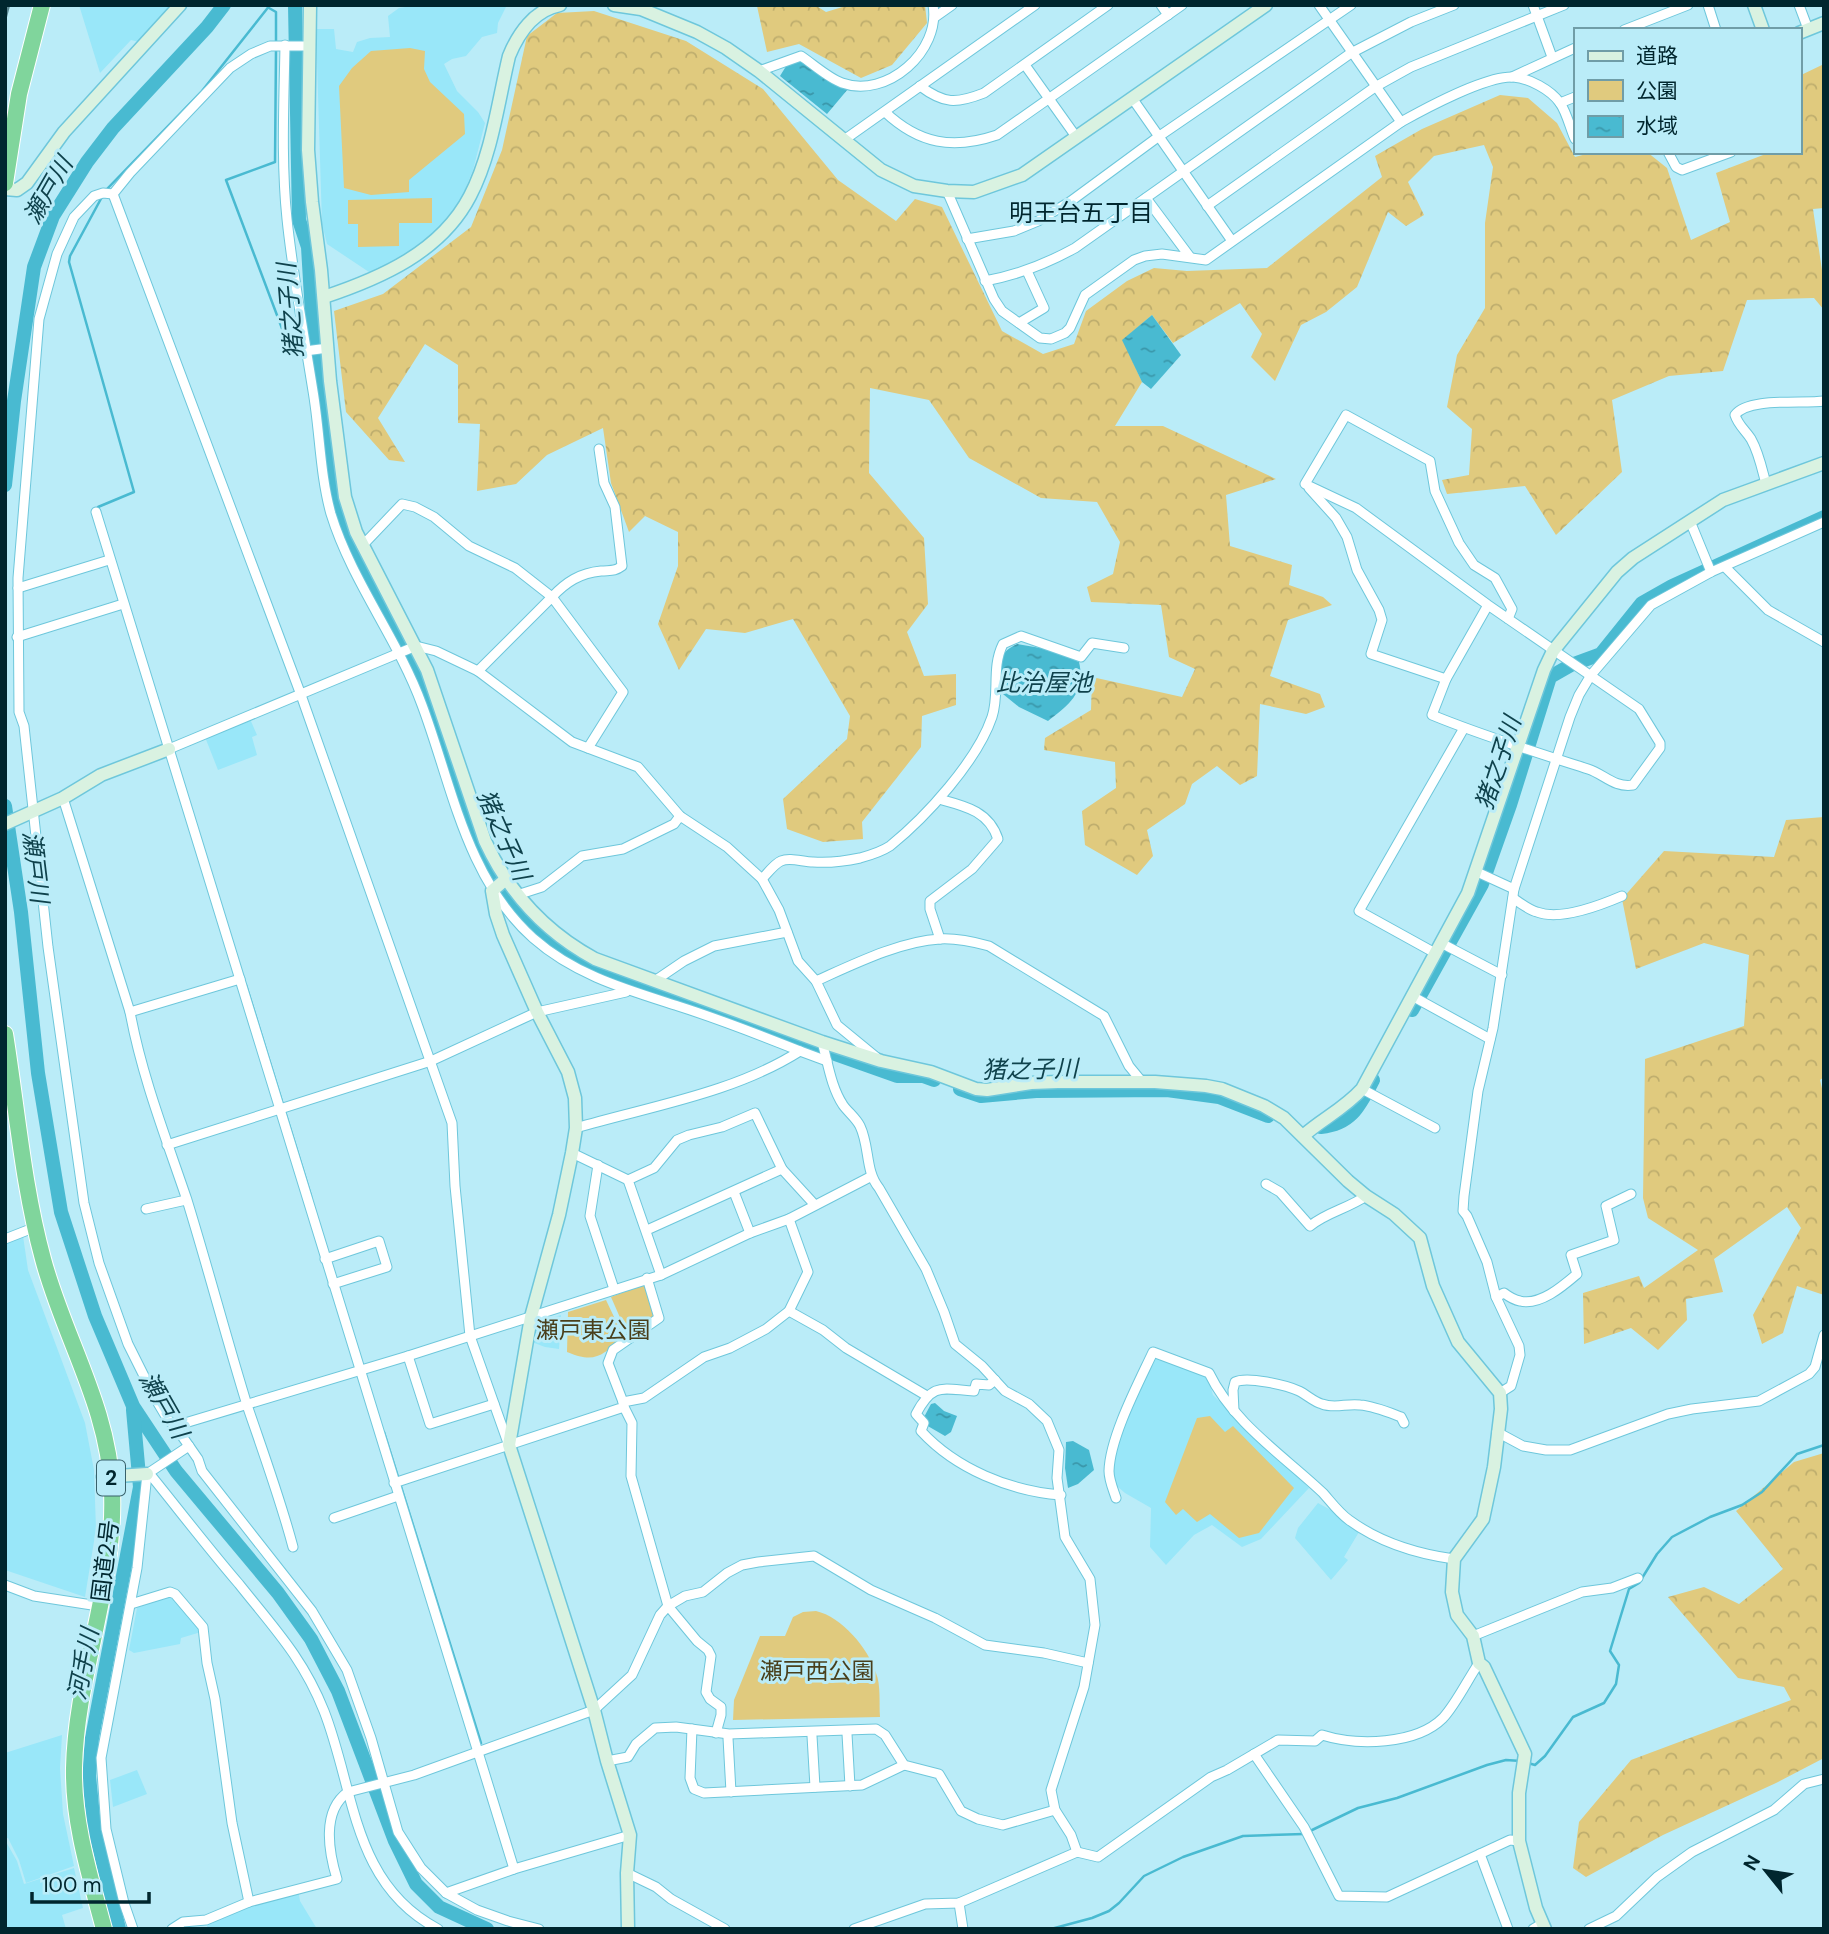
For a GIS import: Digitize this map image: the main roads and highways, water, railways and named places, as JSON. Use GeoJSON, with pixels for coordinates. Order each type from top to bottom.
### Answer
{"type":"FeatureCollection","features":[{"type":"Feature","properties":{"kind":"highway"},"geometry":{"type":"LineString","coordinates":[[5,111],[32,5]]}},
{"type":"Feature","properties":{"kind":"highway"},"geometry":{"type":"LineString","coordinates":[[5,183],[19,94],[42,5]]}},
{"type":"Feature","properties":{"kind":"highway","name":"国道2号"},"geometry":{"type":"LineString","coordinates":[[5,1034],[40,1248],[101,1420],[112,1477],[110,1546],[79,1714],[74,1766],[77,1818],[104,1929]]}},
{"type":"Feature","properties":{"kind":"highway","name":"国道2号"},"geometry":{"type":"LineString","coordinates":[[5,1087],[28,1230],[36,1263],[49,1305],[93,1420],[100,1452],[112,1477],[92,1605],[71,1714],[66,1782],[73,1840],[94,1929]]}},
{"type":"Feature","properties":{"kind":"water"},"geometry":{"type":"Polygon","coordinates":[[[801,61],[835,85],[848,89],[827,114],[780,76],[788,63],[801,61]]]}},
{"type":"Feature","properties":{"kind":"water"},"geometry":{"type":"Polygon","coordinates":[[[1152,315],[1181,355],[1151,389],[1142,382],[1122,340],[1152,315]]]}},
{"type":"Feature","properties":{"kind":"water","name":"比治屋池"},"geometry":{"type":"Polygon","coordinates":[[[1017,644],[1052,650],[1079,662],[1081,672],[1078,689],[1069,703],[1048,721],[1019,707],[998,690],[1002,657],[1017,644]]]}},
{"type":"Feature","properties":{"kind":"water"},"geometry":{"type":"Polygon","coordinates":[[[935,1403],[944,1411],[957,1416],[951,1432],[945,1436],[926,1425],[923,1419],[931,1404],[935,1403]]]}},
{"type":"Feature","properties":{"kind":"water"},"geometry":{"type":"Polygon","coordinates":[[[1073,1441],[1089,1450],[1094,1470],[1078,1484],[1068,1488],[1065,1468],[1066,1442],[1073,1441]]]}},
{"type":"Feature","properties":{"kind":"waterway","name":"瀬戸川"},"geometry":{"type":"LineString","coordinates":[[5,485],[14,401],[34,267],[53,216],[87,162],[113,128],[207,27],[224,5]]}},
{"type":"Feature","properties":{"kind":"waterway"},"geometry":{"type":"LineString","coordinates":[[106,190],[202,91],[270,5]]}},
{"type":"Feature","properties":{"kind":"waterway","name":"猪之子川"},"geometry":{"type":"LineString","coordinates":[[295,5],[299,220],[308,247],[314,348],[336,489],[345,529],[428,697],[474,834],[490,871],[512,905],[569,956],[609,974],[897,1076],[923,1076],[934,1080]]}},
{"type":"Feature","properties":{"kind":"waterway"},"geometry":{"type":"LineString","coordinates":[[269,8],[276,12],[276,43]]}},
{"type":"Feature","properties":{"kind":"waterway"},"geometry":{"type":"LineString","coordinates":[[276,49],[275,162],[226,180],[289,347]]}},
{"type":"Feature","properties":{"kind":"waterway"},"geometry":{"type":"LineString","coordinates":[[100,511],[98,507],[134,492],[69,262],[103,195]]}},
{"type":"Feature","properties":{"kind":"waterway","name":"猪之子川"},"geometry":{"type":"LineString","coordinates":[[1412,1010],[1482,884],[1550,677],[1571,665],[1601,654],[1642,603],[1672,586],[1824,517]]}},
{"type":"Feature","properties":{"kind":"waterway","name":"瀬戸川"},"geometry":{"type":"LineString","coordinates":[[5,806],[21,912],[38,1073],[61,1212],[95,1316],[133,1406],[176,1471],[278,1593],[311,1639],[338,1691],[395,1841],[416,1884],[439,1907],[487,1929]]}},
{"type":"Feature","properties":{"kind":"waterway"},"geometry":{"type":"LineString","coordinates":[[246,985],[311,1196]]}},
{"type":"Feature","properties":{"kind":"waterway","name":"猪之子川"},"geometry":{"type":"LineString","coordinates":[[1321,1127],[1340,1122],[1354,1112],[1373,1080]]}},
{"type":"Feature","properties":{"kind":"waterway","name":"猪之子川"},"geometry":{"type":"LineString","coordinates":[[960,1089],[981,1096],[1036,1091],[1167,1090],[1219,1097],[1268,1116]]}},
{"type":"Feature","properties":{"kind":"waterway","name":"河手川"},"geometry":{"type":"LineString","coordinates":[[119,1929],[94,1826],[89,1776],[92,1738],[140,1487],[133,1410]]}},
{"type":"Feature","properties":{"kind":"waterway"},"geometry":{"type":"LineString","coordinates":[[384,1432],[481,1743]]}},
{"type":"Feature","properties":{"kind":"waterway"},"geometry":{"type":"LineString","coordinates":[[1528,1763],[1535,1765],[1545,1756],[1573,1717],[1604,1703],[1616,1684],[1619,1665],[1610,1651],[1629,1589],[1639,1583],[1657,1554],[1672,1537],[1710,1517],[1742,1505],[1762,1492],[1797,1454],[1824,1445]]}},
{"type":"Feature","properties":{"kind":"waterway"},"geometry":{"type":"LineString","coordinates":[[1310,1831],[1358,1808],[1397,1798],[1487,1765],[1506,1760],[1521,1761]]}},
{"type":"Feature","properties":{"kind":"waterway"},"geometry":{"type":"LineString","coordinates":[[1051,1929],[1109,1911],[1144,1876],[1183,1857],[1243,1836],[1304,1834]]}},
{"type":"Feature","properties":{"kind":"railway"},"geometry":{"type":"LineString","coordinates":[[5,20],[9,5]]}},
{"type":"Feature","properties":{"kind":"district","name":"明王台五丁目"},"geometry":{"type":"Point","coordinates":[1081,212]}},
{"type":"Feature","properties":{"kind":"park label","name":"瀬戸東公園"},"geometry":{"type":"Point","coordinates":[593,1330]}},
{"type":"Feature","properties":{"kind":"park label","name":"瀬戸西公園"},"geometry":{"type":"Point","coordinates":[817,1671]}}]}
